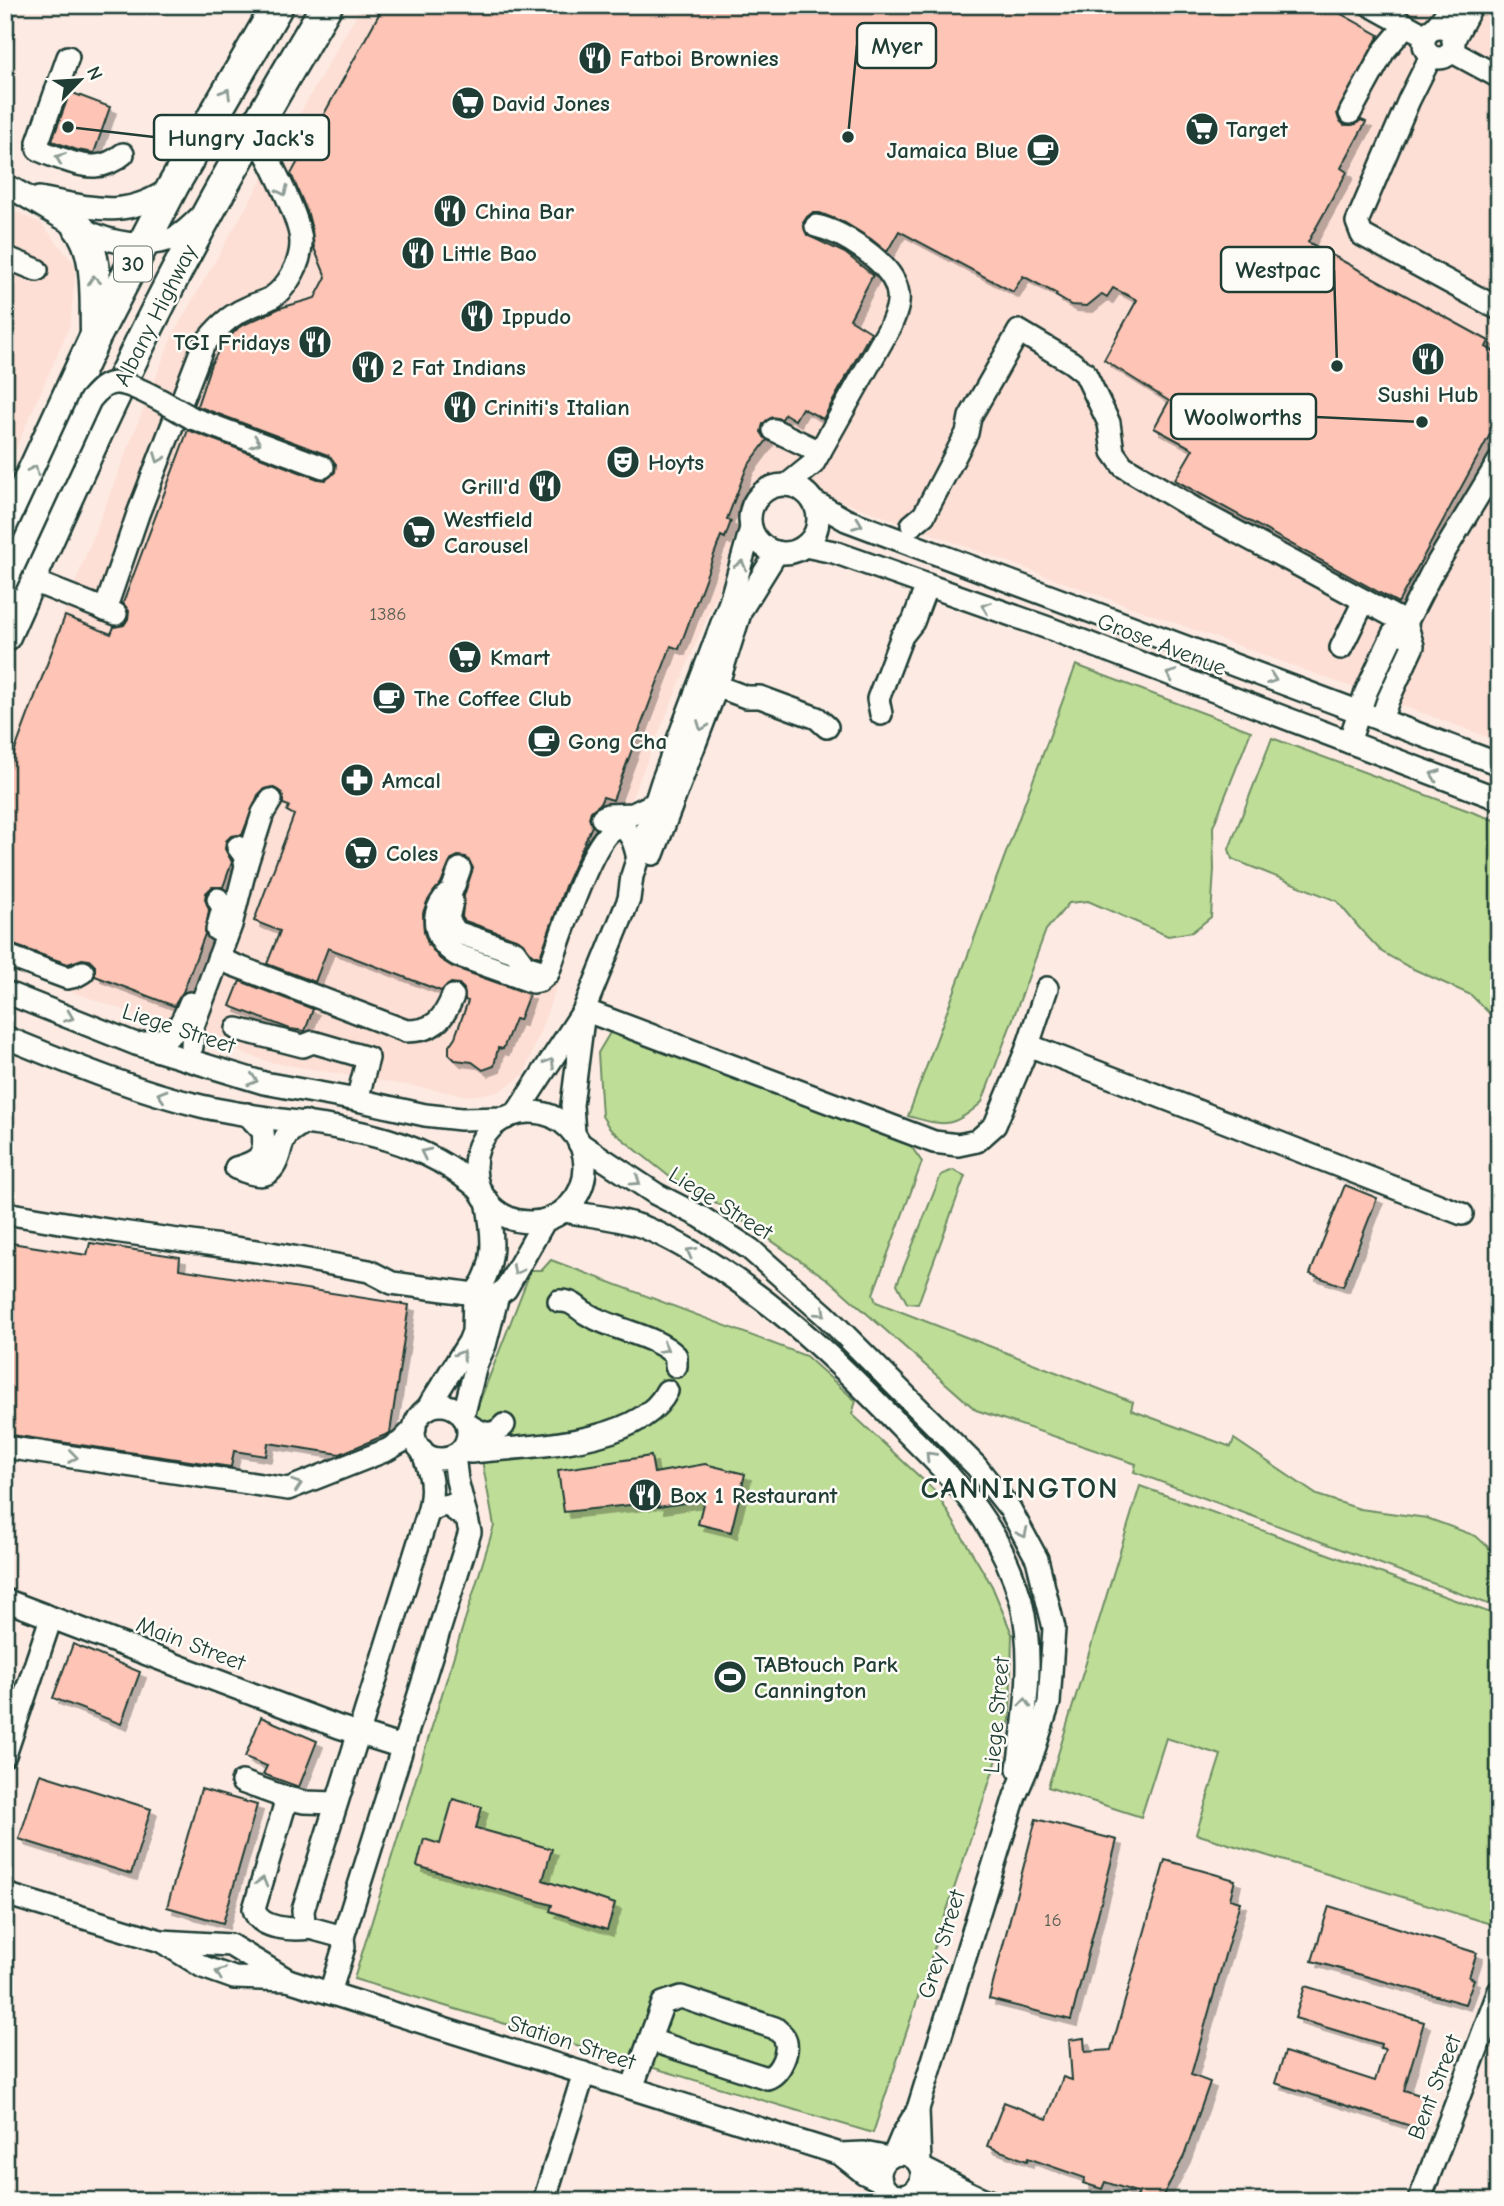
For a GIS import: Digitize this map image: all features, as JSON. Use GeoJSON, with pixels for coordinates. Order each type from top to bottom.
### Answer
{"type":"FeatureCollection","features":[{"type":"Feature","properties":{"kind":"highway","name":"Albany Highway"},"geometry":{"type":"LineString","coordinates":[[5,532],[96,335],[154,243],[173,186],[278,5]]}},
{"type":"Feature","properties":{"kind":"highway","name":"Albany Highway"},"geometry":{"type":"LineString","coordinates":[[5,636],[18,582],[209,210],[327,5]]}},
{"type":"Feature","properties":{"kind":"highway"},"geometry":{"type":"LineString","coordinates":[[79,228],[90,244],[96,335]]}},
{"type":"Feature","properties":{"kind":"street"},"geometry":{"type":"LineString","coordinates":[[1370,5],[1499,77]]}},
{"type":"Feature","properties":{"kind":"street"},"geometry":{"type":"LineString","coordinates":[[1453,5],[1439,43],[1409,100],[1357,222],[1362,235],[1499,310]]}},
{"type":"Feature","properties":{"kind":"street"},"geometry":{"type":"LineString","coordinates":[[1439,43],[1472,5]]}},
{"type":"Feature","properties":{"kind":"street"},"geometry":{"type":"LineString","coordinates":[[1350,113],[1384,51],[1406,25]]}},
{"type":"Feature","properties":{"kind":"street"},"geometry":{"type":"LineString","coordinates":[[68,57],[38,142],[38,149],[82,167],[104,166],[123,154]]}},
{"type":"Feature","properties":{"kind":"street"},"geometry":{"type":"LineString","coordinates":[[254,129],[294,217],[301,242],[297,266],[283,287],[271,298],[228,319],[214,331],[203,346],[138,514],[112,612],[18,582],[90,400],[101,388],[116,382],[133,387],[192,418],[323,467]]}},
{"type":"Feature","properties":{"kind":"street"},"geometry":{"type":"LineString","coordinates":[[5,185],[30,197],[79,228],[124,244],[154,243],[177,237],[209,210]]}},
{"type":"Feature","properties":{"kind":"street"},"geometry":{"type":"LineString","coordinates":[[30,197],[122,209],[143,205],[173,186]]}},
{"type":"Feature","properties":{"kind":"street"},"geometry":{"type":"LineString","coordinates":[[6,260],[37,270]]}},
{"type":"Feature","properties":{"kind":"street"},"geometry":{"type":"LineString","coordinates":[[787,485],[816,458],[898,309],[897,290],[889,274],[879,265]]}},
{"type":"Feature","properties":{"kind":"street"},"geometry":{"type":"LineString","coordinates":[[891,573],[909,533],[913,509],[958,426],[970,417],[1019,331],[1085,373],[1109,422],[1113,453],[1123,466],[1200,512],[1406,624],[1413,646],[1381,720]]}},
{"type":"Feature","properties":{"kind":"street"},"geometry":{"type":"LineString","coordinates":[[774,430],[816,458]]}},
{"type":"Feature","properties":{"kind":"street"},"geometry":{"type":"LineString","coordinates":[[811,498],[816,458]]}},
{"type":"Feature","properties":{"kind":"street"},"geometry":{"type":"LineString","coordinates":[[1349,743],[1366,692],[1393,634],[1406,624],[1448,543],[1499,461]]}},
{"type":"Feature","properties":{"kind":"street"},"geometry":{"type":"LineString","coordinates":[[629,899],[643,881],[709,683],[751,527],[750,515],[754,502],[762,492],[774,486],[787,485],[799,488],[811,498],[818,513],[818,525],[813,537],[804,546],[786,553],[765,547],[751,527]]}},
{"type":"Feature","properties":{"kind":"street","name":"Grose Avenue"},"geometry":{"type":"LineString","coordinates":[[811,498],[846,520],[909,533],[1499,764]]}},
{"type":"Feature","properties":{"kind":"street","name":"Grose Avenue"},"geometry":{"type":"LineString","coordinates":[[804,546],[834,552],[1051,629],[1499,799]]}},
{"type":"Feature","properties":{"kind":"street"},"geometry":{"type":"LineString","coordinates":[[667,1391],[653,1410],[577,1441],[553,1441],[457,1453],[447,1458],[434,1458],[417,1444],[417,1420],[427,1409],[469,1342],[473,1332],[474,1294],[491,1264],[491,1223],[475,1171],[478,1149],[489,1131],[511,1116],[584,1010],[629,899],[638,858],[656,803],[741,610],[776,552]]}},
{"type":"Feature","properties":{"kind":"street"},"geometry":{"type":"LineString","coordinates":[[913,622],[926,586]]}},
{"type":"Feature","properties":{"kind":"street"},"geometry":{"type":"LineString","coordinates":[[1341,648],[1364,601]]}},
{"type":"Feature","properties":{"kind":"street"},"geometry":{"type":"LineString","coordinates":[[709,683],[746,696]]}},
{"type":"Feature","properties":{"kind":"street"},"geometry":{"type":"LineString","coordinates":[[536,973],[591,858],[601,831],[602,818],[608,815],[633,814],[656,803]]}},
{"type":"Feature","properties":{"kind":"street"},"geometry":{"type":"LineString","coordinates":[[190,1054],[204,1031],[231,964],[234,948],[231,925],[242,856],[262,807]]}},
{"type":"Feature","properties":{"kind":"street"},"geometry":{"type":"LineString","coordinates":[[601,831],[619,827],[627,830],[632,836],[638,858]]}},
{"type":"Feature","properties":{"kind":"street"},"geometry":{"type":"LineString","coordinates":[[460,869],[451,891],[443,898],[436,922],[440,940],[447,949],[457,955],[536,973]]}},
{"type":"Feature","properties":{"kind":"street"},"geometry":{"type":"LineString","coordinates":[[451,891],[452,903],[448,919],[456,932],[515,952],[536,973]]}},
{"type":"Feature","properties":{"kind":"street"},"geometry":{"type":"LineString","coordinates":[[136,1044],[156,1042],[172,1036],[181,1025],[222,916],[223,908],[218,899]]}},
{"type":"Feature","properties":{"kind":"street"},"geometry":{"type":"LineString","coordinates":[[5,955],[68,978],[83,972]]}},
{"type":"Feature","properties":{"kind":"street"},"geometry":{"type":"LineString","coordinates":[[231,964],[405,1031],[422,1031],[436,1023],[446,1013],[453,996]]}},
{"type":"Feature","properties":{"kind":"street"},"geometry":{"type":"LineString","coordinates":[[584,1010],[925,1139],[958,1145],[977,1141],[995,1125],[1028,1045],[1047,988]]}},
{"type":"Feature","properties":{"kind":"street","name":"Liege Street"},"geometry":{"type":"LineString","coordinates":[[5,992],[136,1044],[190,1054],[264,1083],[425,1115],[461,1119],[511,1116]]}},
{"type":"Feature","properties":{"kind":"street"},"geometry":{"type":"LineString","coordinates":[[5,1037],[122,1083],[202,1107],[362,1131],[416,1149],[446,1164],[494,1208],[523,1222],[545,1220],[564,1210],[578,1195],[582,1185],[585,1163],[576,1138],[572,1105],[584,1010]]}},
{"type":"Feature","properties":{"kind":"street"},"geometry":{"type":"LineString","coordinates":[[237,1029],[303,1046],[313,1042],[368,1058],[357,1100]]}},
{"type":"Feature","properties":{"kind":"street"},"geometry":{"type":"LineString","coordinates":[[1028,1045],[1462,1214]]}},
{"type":"Feature","properties":{"kind":"street"},"geometry":{"type":"LineString","coordinates":[[511,1116],[537,1112],[547,1115],[560,1121],[576,1138]]}},
{"type":"Feature","properties":{"kind":"street"},"geometry":{"type":"LineString","coordinates":[[247,1114],[263,1131],[261,1154],[256,1162],[236,1168],[255,1175],[262,1175],[272,1169],[282,1142],[305,1122]]}},
{"type":"Feature","properties":{"kind":"street","name":"Liege Street"},"geometry":{"type":"LineString","coordinates":[[576,1138],[656,1194],[701,1217],[750,1249],[825,1315],[976,1466],[1010,1508],[1037,1559],[1054,1629],[1049,1703],[1031,1759],[1015,1796]]}},
{"type":"Feature","properties":{"kind":"street"},"geometry":{"type":"LineString","coordinates":[[11,1210],[272,1248],[369,1271],[392,1283],[474,1294],[483,1298],[498,1295]]}},
{"type":"Feature","properties":{"kind":"street","name":"Liege Street"},"geometry":{"type":"LineString","coordinates":[[564,1210],[607,1217],[646,1228],[697,1254],[749,1288],[802,1329],[852,1376],[951,1478],[984,1519],[1008,1564],[1021,1601],[1028,1639],[1026,1698],[1015,1796]]}},
{"type":"Feature","properties":{"kind":"street"},"geometry":{"type":"LineString","coordinates":[[330,1993],[344,1947],[343,1937],[470,1532],[457,1480],[457,1453],[467,1438],[465,1420],[498,1295],[511,1282],[545,1220]]}},
{"type":"Feature","properties":{"kind":"street"},"geometry":{"type":"LineString","coordinates":[[559,1301],[568,1300],[592,1326],[634,1343],[668,1348],[676,1356],[676,1366]]}},
{"type":"Feature","properties":{"kind":"street"},"geometry":{"type":"LineString","coordinates":[[427,1409],[443,1405],[457,1411],[477,1431],[490,1434],[497,1432],[504,1425]]}},
{"type":"Feature","properties":{"kind":"street"},"geometry":{"type":"LineString","coordinates":[[5,1447],[288,1489],[387,1450],[401,1442],[415,1428]]}},
{"type":"Feature","properties":{"kind":"street"},"geometry":{"type":"LineString","coordinates":[[310,1928],[304,1923],[303,1910],[434,1493],[431,1474],[422,1450]]}},
{"type":"Feature","properties":{"kind":"street"},"geometry":{"type":"LineString","coordinates":[[428,1513],[437,1507],[448,1506],[467,1519]]}},
{"type":"Feature","properties":{"kind":"street","name":"Main Street"},"geometry":{"type":"LineString","coordinates":[[5,1600],[402,1747]]}},
{"type":"Feature","properties":{"kind":"street"},"geometry":{"type":"LineString","coordinates":[[5,1755],[51,1618]]}},
{"type":"Feature","properties":{"kind":"street"},"geometry":{"type":"LineString","coordinates":[[242,1782],[303,1802],[335,1803]]}},
{"type":"Feature","properties":{"kind":"street","name":"Grey Street"},"geometry":{"type":"LineString","coordinates":[[892,2156],[918,2109],[1015,1796]]}},
{"type":"Feature","properties":{"kind":"street"},"geometry":{"type":"LineString","coordinates":[[287,1798],[254,1909],[256,1916],[260,1920],[290,1930],[310,1928],[343,1937]]}},
{"type":"Feature","properties":{"kind":"street","name":"Station Street"},"geometry":{"type":"LineString","coordinates":[[5,1894],[161,1941],[230,1945],[288,1980],[840,2154],[892,2156]]}},
{"type":"Feature","properties":{"kind":"street","name":"Station Street"},"geometry":{"type":"LineString","coordinates":[[161,1941],[203,1967],[234,1978],[288,1980]]}},
{"type":"Feature","properties":{"kind":"street","name":"Bent Street"},"geometry":{"type":"LineString","coordinates":[[1419,2201],[1499,1992]]}},
{"type":"Feature","properties":{"kind":"street"},"geometry":{"type":"LineString","coordinates":[[632,2088],[663,2003],[681,1997],[775,2028],[784,2036],[786,2046],[780,2068],[774,2076],[767,2078],[650,2040]]}},
{"type":"Feature","properties":{"kind":"street"},"geometry":{"type":"LineString","coordinates":[[544,2201],[584,2073]]}},
{"type":"Feature","properties":{"kind":"street","name":"Grey Street"},"geometry":{"type":"LineString","coordinates":[[918,2109],[920,2166]]}},
{"type":"Feature","properties":{"kind":"street","name":"Station Street"},"geometry":{"type":"LineString","coordinates":[[840,2154],[881,2189]]}},
{"type":"Feature","properties":{"kind":"street"},"geometry":{"type":"LineString","coordinates":[[907,2197],[916,2190],[922,2180],[920,2166],[916,2159],[906,2154],[892,2156],[881,2168],[881,2189],[893,2195],[907,2197],[981,2198]]}},
{"type":"Feature","properties":{"kind":"street"},"geometry":{"type":"LineString","coordinates":[[920,2166],[981,2198]]}},
{"type":"Feature","properties":{"kind":"shaded area","name":"Westfield Carousel"},"geometry":{"type":"Polygon","coordinates":[[[362,5],[1499,5],[1499,741],[767,474],[585,910],[524,1075],[498,1092],[470,1096],[269,1062],[5,968],[5,768],[172,336],[362,5]]]}},
{"type":"Feature","properties":{"kind":"shaded area"},"geometry":{"type":"Polygon","coordinates":[[[5,207],[41,223],[76,266],[70,326],[5,473],[5,207]]]}},
{"type":"Feature","properties":{"kind":"green space"},"geometry":{"type":"Polygon","coordinates":[[[1076,665],[1251,731],[1213,827],[1211,917],[1192,932],[1168,936],[1088,901],[1069,903],[1046,930],[982,1102],[963,1117],[947,1123],[908,1116],[1076,665]]]}},
{"type":"Feature","properties":{"kind":"green space"},"geometry":{"type":"Polygon","coordinates":[[[1272,738],[1499,822],[1499,1023],[1471,995],[1382,952],[1337,901],[1232,859],[1229,849],[1272,738]]]}},
{"type":"Feature","properties":{"kind":"green space"},"geometry":{"type":"Polygon","coordinates":[[[611,1031],[908,1142],[922,1162],[873,1294],[876,1302],[1133,1402],[1131,1410],[1231,1447],[1234,1439],[1317,1495],[1360,1509],[1427,1518],[1476,1536],[1499,1557],[1499,1608],[1134,1472],[1136,1464],[976,1410],[830,1281],[715,1202],[671,1178],[610,1129],[602,1116],[598,1053],[611,1031]]]}},
{"type":"Feature","properties":{"kind":"green space"},"geometry":{"type":"Polygon","coordinates":[[[953,1170],[965,1176],[918,1304],[907,1303],[897,1284],[941,1175],[953,1170]]]}},
{"type":"Feature","properties":{"kind":"green space","name":"TABtouch Park Cannington"},"geometry":{"type":"Polygon","coordinates":[[[551,1260],[806,1356],[856,1401],[852,1414],[935,1491],[992,1586],[1012,1634],[1010,1720],[873,2133],[354,1979],[494,1526],[474,1416],[531,1270],[542,1270],[551,1260]]]}},
{"type":"Feature","properties":{"kind":"green space"},"geometry":{"type":"Polygon","coordinates":[[[1140,1486],[1499,1616],[1499,1921],[1494,1925],[1196,1834],[1221,1755],[1166,1738],[1141,1817],[1048,1787],[1140,1486]]]}},
{"type":"Feature","properties":{"kind":"building","name":"Westfield Carousel"},"geometry":{"type":"Polygon","coordinates":[[[384,5],[1325,5],[1379,35],[1337,113],[1344,125],[1356,124],[1361,120],[1366,122],[1341,168],[1347,172],[1308,242],[1489,341],[1486,347],[1496,353],[1499,362],[1499,418],[1398,603],[1175,480],[1193,449],[1154,428],[1169,401],[1104,360],[1137,300],[1113,288],[1107,297],[1102,294],[1087,306],[1071,305],[1056,296],[1057,294],[1023,276],[1013,292],[899,231],[887,252],[845,223],[820,213],[812,213],[803,223],[807,235],[845,253],[873,275],[850,319],[871,332],[823,419],[802,408],[795,420],[785,414],[782,419],[772,417],[763,424],[761,432],[767,440],[747,467],[727,519],[731,521],[725,538],[721,536],[679,649],[671,646],[613,800],[603,797],[600,804],[591,811],[589,818],[592,826],[565,886],[540,957],[533,955],[519,940],[465,921],[462,917],[464,896],[473,868],[466,857],[458,856],[452,859],[441,883],[427,902],[423,913],[424,932],[428,944],[440,959],[453,967],[529,994],[503,1049],[498,1048],[494,1066],[483,1070],[472,1062],[455,1060],[449,1054],[449,1046],[468,1001],[465,1000],[464,989],[459,984],[451,983],[441,991],[328,948],[315,982],[267,964],[280,931],[254,921],[294,815],[287,811],[289,806],[283,804],[282,793],[272,787],[264,789],[258,795],[242,835],[231,836],[226,841],[225,849],[232,862],[223,887],[212,887],[206,893],[209,910],[205,934],[183,992],[174,1006],[95,976],[95,966],[89,960],[82,959],[68,964],[5,942],[5,777],[65,616],[111,634],[114,627],[124,625],[128,619],[129,611],[123,603],[188,430],[318,479],[326,480],[335,472],[336,464],[328,455],[197,406],[211,364],[222,345],[239,327],[280,308],[315,298],[326,277],[314,248],[308,214],[291,174],[384,5]]]}},
{"type":"Feature","properties":{"kind":"building"},"geometry":{"type":"Polygon","coordinates":[[[70,92],[110,107],[94,153],[52,141],[70,92]]]}},
{"type":"Feature","properties":{"kind":"building"},"geometry":{"type":"Polygon","coordinates":[[[240,981],[313,1009],[305,1031],[290,1029],[230,1006],[240,981]]]}},
{"type":"Feature","properties":{"kind":"building"},"geometry":{"type":"Polygon","coordinates":[[[1345,1185],[1377,1198],[1343,1286],[1310,1274],[1345,1185]]]}},
{"type":"Feature","properties":{"kind":"building"},"geometry":{"type":"Polygon","coordinates":[[[5,1242],[87,1255],[90,1243],[180,1257],[179,1269],[409,1305],[390,1433],[340,1454],[268,1443],[266,1456],[234,1451],[231,1467],[5,1434],[5,1242]]]}},
{"type":"Feature","properties":{"kind":"building","name":"Box 1 Restaurant"},"geometry":{"type":"Polygon","coordinates":[[[651,1456],[654,1473],[705,1464],[745,1474],[731,1532],[698,1524],[704,1500],[658,1507],[659,1502],[564,1512],[558,1470],[651,1456]]]}},
{"type":"Feature","properties":{"kind":"building"},"geometry":{"type":"Polygon","coordinates":[[[73,1644],[140,1672],[121,1724],[53,1698],[73,1644]]]}},
{"type":"Feature","properties":{"kind":"building"},"geometry":{"type":"Polygon","coordinates":[[[261,1717],[317,1741],[299,1787],[263,1774],[267,1766],[245,1757],[261,1717]]]}},
{"type":"Feature","properties":{"kind":"building"},"geometry":{"type":"Polygon","coordinates":[[[40,1774],[151,1809],[131,1874],[19,1839],[40,1774]]]}},
{"type":"Feature","properties":{"kind":"building"},"geometry":{"type":"Polygon","coordinates":[[[201,1789],[257,1805],[223,1923],[167,1907],[201,1789]]]}},
{"type":"Feature","properties":{"kind":"building"},"geometry":{"type":"Polygon","coordinates":[[[453,1799],[482,1807],[476,1828],[552,1849],[543,1880],[615,1904],[607,1930],[550,1911],[552,1905],[417,1866],[424,1839],[440,1844],[453,1799]]]}},
{"type":"Feature","properties":{"kind":"building"},"geometry":{"type":"Polygon","coordinates":[[[1036,1819],[1117,1840],[1071,2020],[989,1999],[1036,1819]]]}},
{"type":"Feature","properties":{"kind":"building"},"geometry":{"type":"Polygon","coordinates":[[[1165,1860],[1235,1880],[1230,1899],[1240,1902],[1191,2075],[1210,2082],[1184,2156],[1160,2201],[1135,2201],[1139,2193],[1105,2182],[1102,2189],[1083,2183],[1085,2178],[987,2146],[1004,2102],[1047,2119],[1063,2077],[1072,2080],[1069,2040],[1084,2038],[1085,2052],[1111,2050],[1165,1860]]]}},
{"type":"Feature","properties":{"kind":"building"},"geometry":{"type":"Polygon","coordinates":[[[1329,1906],[1477,1953],[1469,1977],[1474,1979],[1465,2004],[1312,1961],[1329,1906]]]}},
{"type":"Feature","properties":{"kind":"building"},"geometry":{"type":"Polygon","coordinates":[[[1305,1986],[1424,2022],[1404,2090],[1426,2097],[1417,2128],[1275,2083],[1285,2052],[1375,2081],[1385,2049],[1380,2048],[1381,2044],[1295,2018],[1305,1986]]]}},
{"type":"Feature","properties":{"kind":"place","name":"Fatboi Brownies"},"geometry":{"type":"Point","coordinates":[595,58]}},
{"type":"Feature","properties":{"kind":"place","name":"David Jones"},"geometry":{"type":"Point","coordinates":[468,103]}},
{"type":"Feature","properties":{"kind":"place","name":"Hungry Jack's"},"geometry":{"type":"Point","coordinates":[68,127]}},
{"type":"Feature","properties":{"kind":"place","name":"Target"},"geometry":{"type":"Point","coordinates":[1202,129]}},
{"type":"Feature","properties":{"kind":"place","name":"Myer"},"geometry":{"type":"Point","coordinates":[848,137]}},
{"type":"Feature","properties":{"kind":"place","name":"Jamaica Blue"},"geometry":{"type":"Point","coordinates":[1043,150]}},
{"type":"Feature","properties":{"kind":"place","name":"China Bar"},"geometry":{"type":"Point","coordinates":[450,211]}},
{"type":"Feature","properties":{"kind":"place","name":"Little Bao"},"geometry":{"type":"Point","coordinates":[418,253]}},
{"type":"Feature","properties":{"kind":"place","name":"Ippudo"},"geometry":{"type":"Point","coordinates":[477,316]}},
{"type":"Feature","properties":{"kind":"place","name":"TGI Fridays"},"geometry":{"type":"Point","coordinates":[315,342]}},
{"type":"Feature","properties":{"kind":"place","name":"Sushi Hub"},"geometry":{"type":"Point","coordinates":[1428,359]}},
{"type":"Feature","properties":{"kind":"place","name":"Westpac"},"geometry":{"type":"Point","coordinates":[1337,366]}},
{"type":"Feature","properties":{"kind":"place","name":"2 Fat Indians"},"geometry":{"type":"Point","coordinates":[368,367]}},
{"type":"Feature","properties":{"kind":"place","name":"Criniti's Italian"},"geometry":{"type":"Point","coordinates":[460,407]}},
{"type":"Feature","properties":{"kind":"place","name":"Woolworths"},"geometry":{"type":"Point","coordinates":[1422,422]}},
{"type":"Feature","properties":{"kind":"place","name":"Hoyts"},"geometry":{"type":"Point","coordinates":[623,462]}},
{"type":"Feature","properties":{"kind":"place","name":"Grill'd"},"geometry":{"type":"Point","coordinates":[545,486]}},
{"type":"Feature","properties":{"kind":"place","name":"Westfield Carousel"},"geometry":{"type":"Point","coordinates":[419,532]}},
{"type":"Feature","properties":{"kind":"place","name":"Kmart"},"geometry":{"type":"Point","coordinates":[465,657]}},
{"type":"Feature","properties":{"kind":"place","name":"The Coffee Club"},"geometry":{"type":"Point","coordinates":[389,698]}},
{"type":"Feature","properties":{"kind":"place","name":"Gong Cha"},"geometry":{"type":"Point","coordinates":[544,741]}},
{"type":"Feature","properties":{"kind":"place","name":"Amcal"},"geometry":{"type":"Point","coordinates":[357,780]}},
{"type":"Feature","properties":{"kind":"place","name":"Coles"},"geometry":{"type":"Point","coordinates":[361,853]}},
{"type":"Feature","properties":{"kind":"place","name":"Box 1 Restaurant"},"geometry":{"type":"Point","coordinates":[645,1495]}},
{"type":"Feature","properties":{"kind":"place","name":"TABtouch Park Cannington"},"geometry":{"type":"Point","coordinates":[730,1677]}},
{"type":"Feature","properties":{"kind":"district","name":"CANNINGTON"},"geometry":{"type":"Point","coordinates":[1020,1488]}}]}
